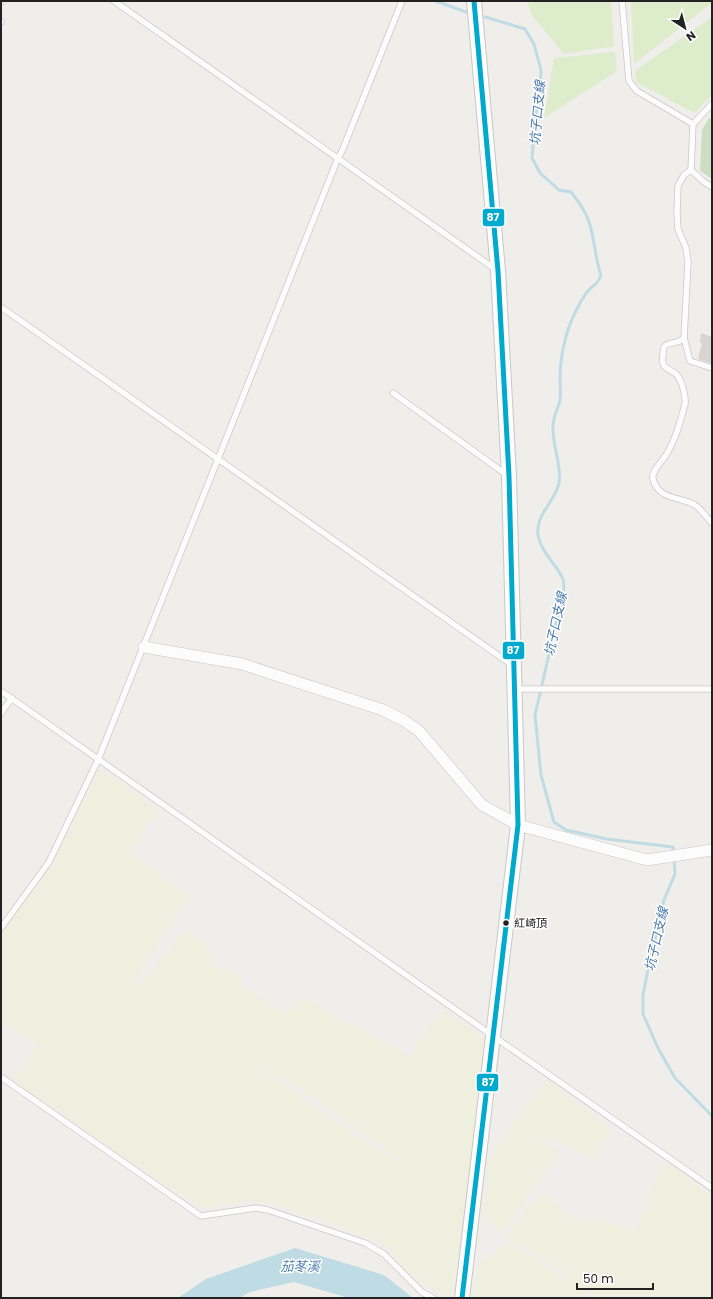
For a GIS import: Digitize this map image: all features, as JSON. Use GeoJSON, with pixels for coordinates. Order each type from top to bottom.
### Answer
{"type":"FeatureCollection","features":[{"type":"Feature","properties":{"kind":"street"},"geometry":{"type":"LineString","coordinates":[[462,1298],[518,825],[509,476],[498,271],[474,1]]}},
{"type":"Feature","properties":{"kind":"street"},"geometry":{"type":"LineString","coordinates":[[144,647],[242,664],[383,710],[403,720],[419,731],[482,805],[518,825],[647,860],[712,850]]}},
{"type":"Feature","properties":{"kind":"lane"},"geometry":{"type":"LineString","coordinates":[[114,1],[498,271]]}},
{"type":"Feature","properties":{"kind":"lane"},"geometry":{"type":"LineString","coordinates":[[1,928],[49,862],[98,760],[402,1]]}},
{"type":"Feature","properties":{"kind":"lane"},"geometry":{"type":"LineString","coordinates":[[622,1],[627,69],[629,81],[632,87],[693,124]]}},
{"type":"Feature","properties":{"kind":"lane"},"geometry":{"type":"LineString","coordinates":[[712,104],[693,124],[691,170],[712,188]]}},
{"type":"Feature","properties":{"kind":"lane"},"geometry":{"type":"LineString","coordinates":[[691,170],[684,175],[678,186],[676,213],[678,229],[686,248],[688,262],[684,338],[690,361],[712,368]]}},
{"type":"Feature","properties":{"kind":"lane"},"geometry":{"type":"LineString","coordinates":[[1,307],[514,666]]}},
{"type":"Feature","properties":{"kind":"lane"},"geometry":{"type":"LineString","coordinates":[[684,338],[679,343],[668,344],[664,347],[663,363],[665,367],[677,376],[685,398],[678,432],[664,458],[653,473],[652,478],[659,490],[664,495],[695,506],[712,523]]}},
{"type":"Feature","properties":{"kind":"lane"},"geometry":{"type":"LineString","coordinates":[[393,393],[509,476]]}},
{"type":"Feature","properties":{"kind":"lane"},"geometry":{"type":"LineString","coordinates":[[515,689],[712,689]]}},
{"type":"Feature","properties":{"kind":"lane"},"geometry":{"type":"LineString","coordinates":[[1,691],[712,1188]]}},
{"type":"Feature","properties":{"kind":"lane"},"geometry":{"type":"LineString","coordinates":[[1,713],[12,698]]}},
{"type":"Feature","properties":{"kind":"lane"},"geometry":{"type":"LineString","coordinates":[[1,1077],[201,1216],[256,1208],[268,1210],[366,1243],[384,1254],[422,1292],[433,1298]]}},
{"type":"Feature","properties":{"kind":"green space"},"geometry":{"type":"Polygon","coordinates":[[[527,1],[611,1],[614,46],[564,54],[531,14],[527,1]]]}},
{"type":"Feature","properties":{"kind":"green space"},"geometry":{"type":"Polygon","coordinates":[[[631,1],[712,1],[712,3],[634,64],[631,1]]]}},
{"type":"Feature","properties":{"kind":"green space"},"geometry":{"type":"Polygon","coordinates":[[[712,17],[712,95],[695,113],[636,82],[635,71],[712,17]]]}},
{"type":"Feature","properties":{"kind":"green space"},"geometry":{"type":"Polygon","coordinates":[[[615,52],[617,71],[544,118],[554,58],[615,52]]]}},
{"type":"Feature","properties":{"kind":"green space"},"geometry":{"type":"Polygon","coordinates":[[[709,118],[712,120],[712,179],[700,171],[702,130],[709,118]]]}},
{"type":"Feature","properties":{"kind":"green space"},"geometry":{"type":"Polygon","coordinates":[[[100,769],[158,809],[129,852],[189,897],[133,979],[141,985],[186,930],[205,944],[213,959],[213,968],[241,973],[241,986],[266,1002],[289,1013],[302,996],[342,1023],[344,1020],[409,1057],[443,1009],[486,1041],[466,1207],[450,1298],[425,1284],[405,1269],[386,1244],[358,1235],[327,1221],[297,1213],[273,1203],[247,1201],[203,1209],[138,1167],[44,1101],[13,1082],[39,1045],[1,1021],[1,935],[52,862],[100,769]],[[261,1066],[314,1107],[381,1152],[405,1164],[297,1086],[261,1066]]]}},
{"type":"Feature","properties":{"kind":"green space"},"geometry":{"type":"Polygon","coordinates":[[[547,1078],[611,1128],[595,1160],[547,1136],[542,1142],[559,1151],[503,1232],[485,1219],[487,1162],[547,1078]]]}},
{"type":"Feature","properties":{"kind":"green space"},"geometry":{"type":"Polygon","coordinates":[[[665,1162],[712,1194],[712,1298],[598,1298],[572,1283],[592,1298],[474,1298],[479,1265],[511,1242],[568,1281],[570,1277],[540,1256],[507,1236],[540,1194],[565,1212],[578,1219],[600,1220],[635,1230],[665,1162]]]}},
{"type":"Feature","properties":{"kind":"water","name":"茄苳溪"},"geometry":{"type":"Polygon","coordinates":[[[295,1248],[384,1275],[413,1298],[349,1298],[294,1282],[250,1292],[239,1298],[178,1298],[206,1279],[295,1248]]]}},
{"type":"Feature","properties":{"kind":"building"},"geometry":{"type":"Polygon","coordinates":[[[701,333],[712,337],[712,364],[698,359],[702,343],[700,343],[701,333]]]}},
{"type":"Feature","properties":{"kind":"waterway","name":"坑子口支線"},"geometry":{"type":"LineString","coordinates":[[436,1],[466,12]]}},
{"type":"Feature","properties":{"kind":"waterway","name":"坑子口支線"},"geometry":{"type":"LineString","coordinates":[[485,17],[525,29],[534,44],[541,70],[540,93],[535,118],[532,158],[540,173],[559,190],[571,192],[587,216],[601,275],[600,279],[590,288],[581,302],[573,317],[565,341],[560,376],[560,400],[553,426],[560,476],[559,483],[554,496],[539,521],[538,528],[538,535],[542,547],[563,578],[564,583],[564,589],[535,715],[541,775],[554,822],[566,830],[607,839],[673,847],[673,853]]}},
{"type":"Feature","properties":{"kind":"waterway","name":"坑子口支線"},"geometry":{"type":"LineString","coordinates":[[674,859],[675,874],[664,900],[648,969],[643,995],[643,1014],[658,1048],[675,1078],[712,1116]]}},
{"type":"Feature","properties":{"kind":"transit line","name":"87"},"geometry":{"type":"LineString","coordinates":[[462,1298],[518,825],[509,476],[498,271],[474,1]]}},
{"type":"Feature","properties":{"kind":"place","name":"紅崎頂"},"geometry":{"type":"Point","coordinates":[506,923]}}]}
